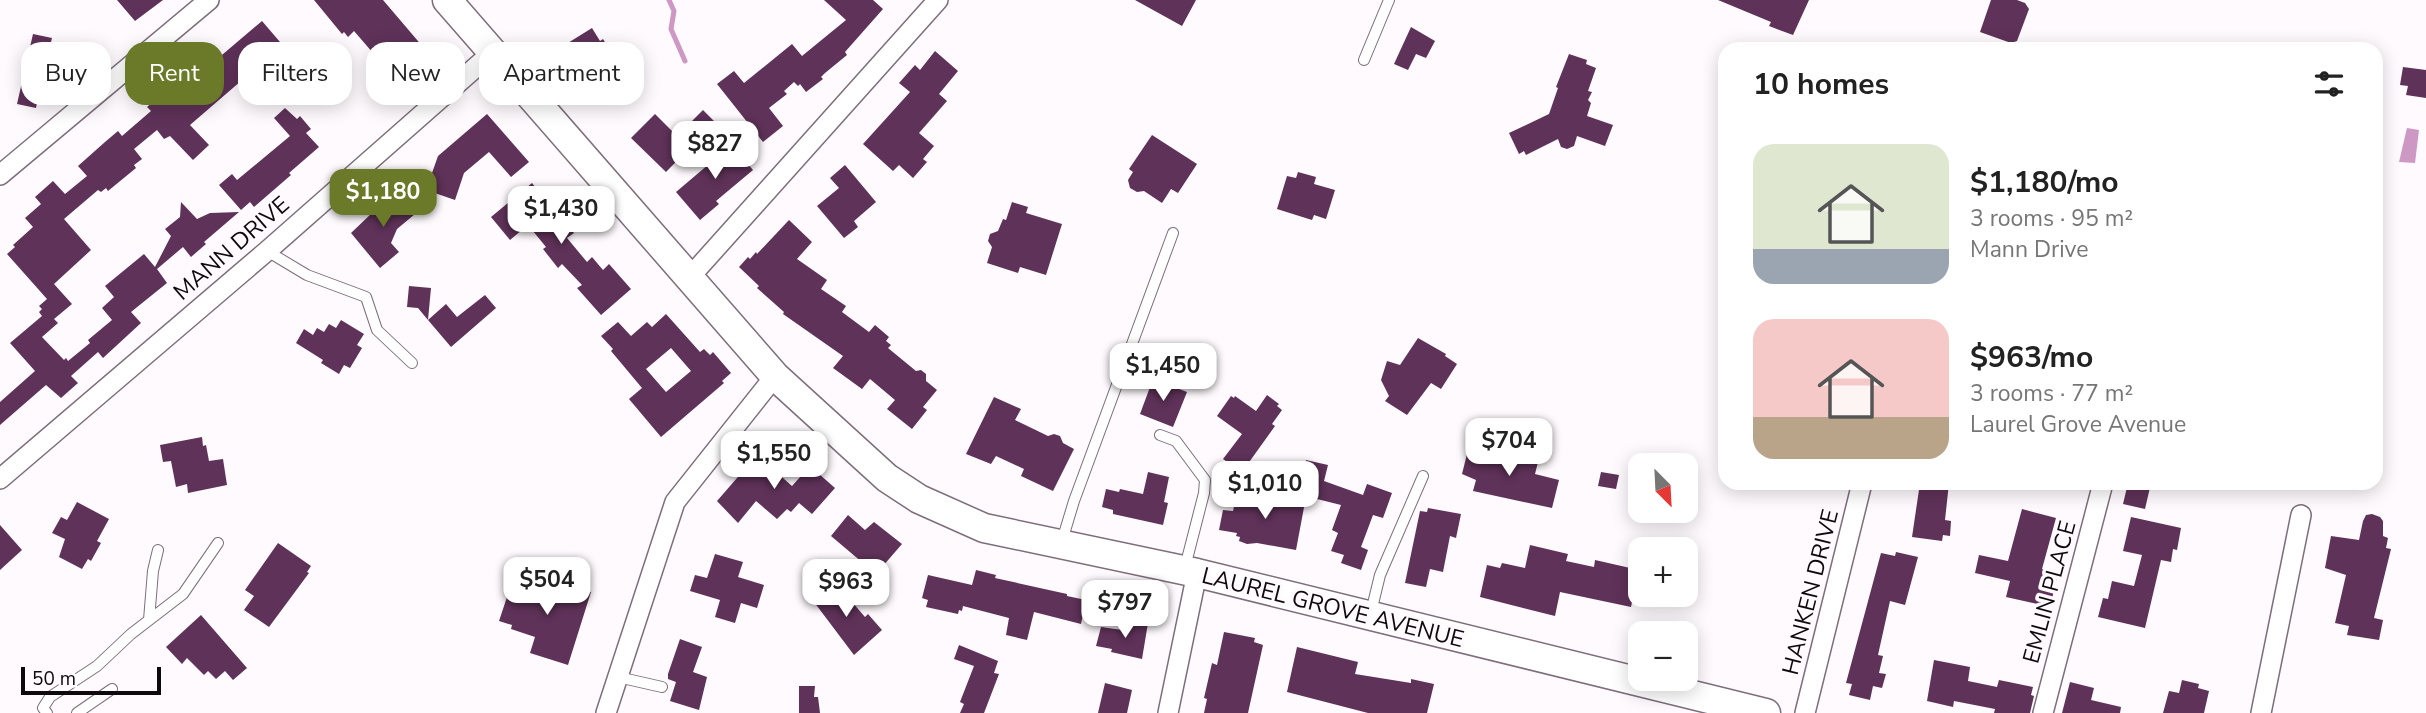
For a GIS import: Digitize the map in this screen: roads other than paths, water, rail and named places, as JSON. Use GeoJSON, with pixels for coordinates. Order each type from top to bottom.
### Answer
{"type":"FeatureCollection","features":[{"type":"Feature","properties":{"kind":"street"},"geometry":{"type":"LineString","coordinates":[[0,176],[209,0]]}},
{"type":"Feature","properties":{"kind":"street","name":"LAUREL GROVE AVENUE"},"geometry":{"type":"LineString","coordinates":[[447,0],[484,42]]}},
{"type":"Feature","properties":{"kind":"street"},"geometry":{"type":"LineString","coordinates":[[689,278],[938,0]]}},
{"type":"Feature","properties":{"kind":"street","name":"MANN DRIVE"},"geometry":{"type":"LineString","coordinates":[[0,479],[267,251],[479,64]]}},
{"type":"Feature","properties":{"kind":"street","name":"LAUREL GROVE AVENUE"},"geometry":{"type":"LineString","coordinates":[[539,105],[775,376],[887,478],[919,499],[984,528],[1191,572],[1766,713]]}},
{"type":"Feature","properties":{"kind":"street"},"geometry":{"type":"LineString","coordinates":[[606,713],[675,502],[775,376]]}},
{"type":"Feature","properties":{"kind":"street","name":"HANKEN DRIVE"},"geometry":{"type":"LineString","coordinates":[[1805,713],[1860,490]]}},
{"type":"Feature","properties":{"kind":"street","name":"EMLIN PLACE"},"geometry":{"type":"LineString","coordinates":[[2043,713],[2101,490]]}},
{"type":"Feature","properties":{"kind":"street"},"geometry":{"type":"LineString","coordinates":[[2261,713],[2301,515]]}},
{"type":"Feature","properties":{"kind":"street"},"geometry":{"type":"LineString","coordinates":[[1168,713],[1191,572]]}},
{"type":"Feature","properties":{"kind":"lane"},"geometry":{"type":"LineString","coordinates":[[1364,60],[1389,0]]}},
{"type":"Feature","properties":{"kind":"lane"},"geometry":{"type":"LineString","coordinates":[[1061,544],[1074,501],[1173,233]]}},
{"type":"Feature","properties":{"kind":"lane"},"geometry":{"type":"LineString","coordinates":[[267,251],[307,275],[366,297],[377,330],[412,363]]}},
{"type":"Feature","properties":{"kind":"lane"},"geometry":{"type":"LineString","coordinates":[[1160,435],[1176,441],[1205,480],[1191,572]]}},
{"type":"Feature","properties":{"kind":"lane"},"geometry":{"type":"LineString","coordinates":[[1370,616],[1380,575],[1423,476]]}},
{"type":"Feature","properties":{"kind":"lane"},"geometry":{"type":"LineString","coordinates":[[47,713],[43,709],[50,696],[97,666],[183,594],[218,543]]}},
{"type":"Feature","properties":{"kind":"lane"},"geometry":{"type":"LineString","coordinates":[[149,620],[153,571],[158,550]]}},
{"type":"Feature","properties":{"kind":"lane"},"geometry":{"type":"LineString","coordinates":[[618,677],[662,687]]}},
{"type":"Feature","properties":{"kind":"lane"},"geometry":{"type":"LineString","coordinates":[[77,713],[112,689]]}},
{"type":"Feature","properties":{"kind":"waterway"},"geometry":{"type":"LineString","coordinates":[[669,0],[674,11],[671,29],[685,61]]}}]}
